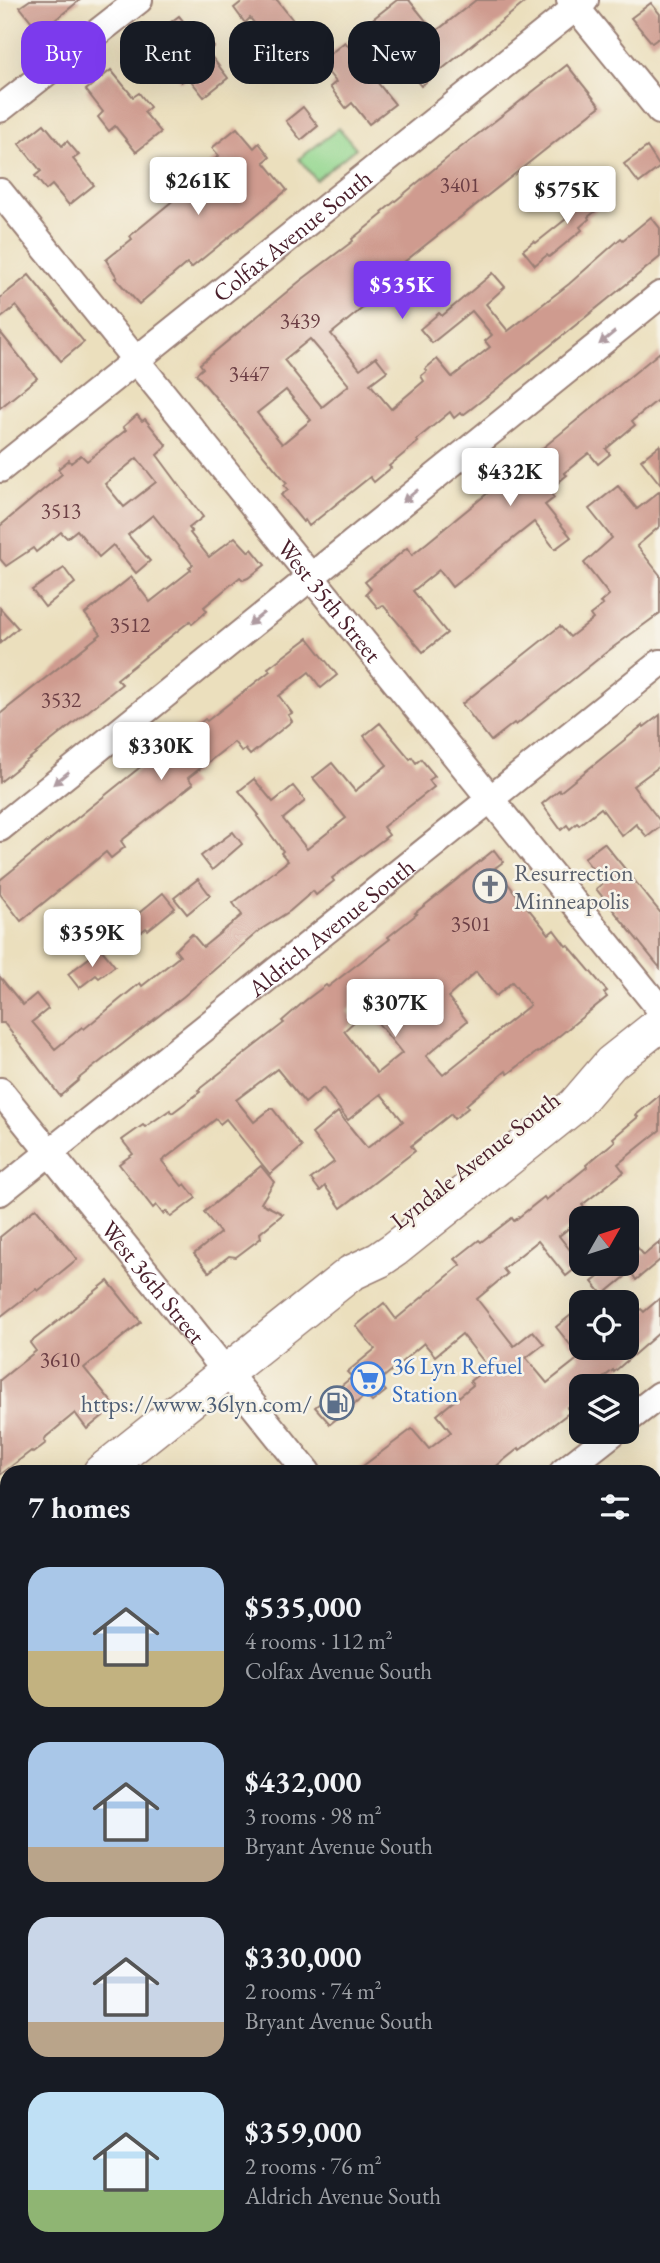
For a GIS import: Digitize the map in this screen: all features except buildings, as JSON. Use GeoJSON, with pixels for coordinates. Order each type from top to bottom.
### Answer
{"type":"FeatureCollection","features":[{"type":"Feature","properties":{"kind":"main road","name":"Lyndale Avenue South"},"geometry":{"type":"LineString","coordinates":[[110,1465],[351,1273],[368,1248],[393,1225],[571,1084],[611,1063],[660,1024]]}},
{"type":"Feature","properties":{"kind":"street"},"geometry":{"type":"LineString","coordinates":[[0,109],[139,0]]}},
{"type":"Feature","properties":{"kind":"street"},"geometry":{"type":"LineString","coordinates":[[577,2],[660,111]]}},
{"type":"Feature","properties":{"kind":"street","name":"Colfax Avenue South"},"geometry":{"type":"LineString","coordinates":[[0,469],[577,2]]}},
{"type":"Feature","properties":{"kind":"street","name":"West 35th Street"},"geometry":{"type":"LineString","coordinates":[[0,192],[660,1009]]}},
{"type":"Feature","properties":{"kind":"street"},"geometry":{"type":"LineString","coordinates":[[0,828],[660,295]]}},
{"type":"Feature","properties":{"kind":"street","name":"Aldrich Avenue South"},"geometry":{"type":"LineString","coordinates":[[0,1192],[660,663]]}},
{"type":"Feature","properties":{"kind":"street","name":"West 36th Street"},"geometry":{"type":"LineString","coordinates":[[0,1091],[301,1465]]}},
{"type":"Feature","properties":{"kind":"street"},"geometry":{"type":"LineString","coordinates":[[639,1411],[660,1395]]}},
{"type":"Feature","properties":{"kind":"street"},"geometry":{"type":"LineString","coordinates":[[572,1465],[599,1444]]}},
{"type":"Feature","properties":{"kind":"green space"},"geometry":{"type":"Polygon","coordinates":[[[339,128],[356,148],[316,180],[299,159],[339,128]]]}},
{"type":"Feature","properties":{"kind":"place","name":"Resurrection Minneapolis"},"geometry":{"type":"Point","coordinates":[490,886]}},
{"type":"Feature","properties":{"kind":"place","name":"36 Lyn Refuel Station"},"geometry":{"type":"Point","coordinates":[368,1379]}},
{"type":"Feature","properties":{"kind":"place","name":"https://www.36lyn.com/"},"geometry":{"type":"Point","coordinates":[337,1403]}}]}
